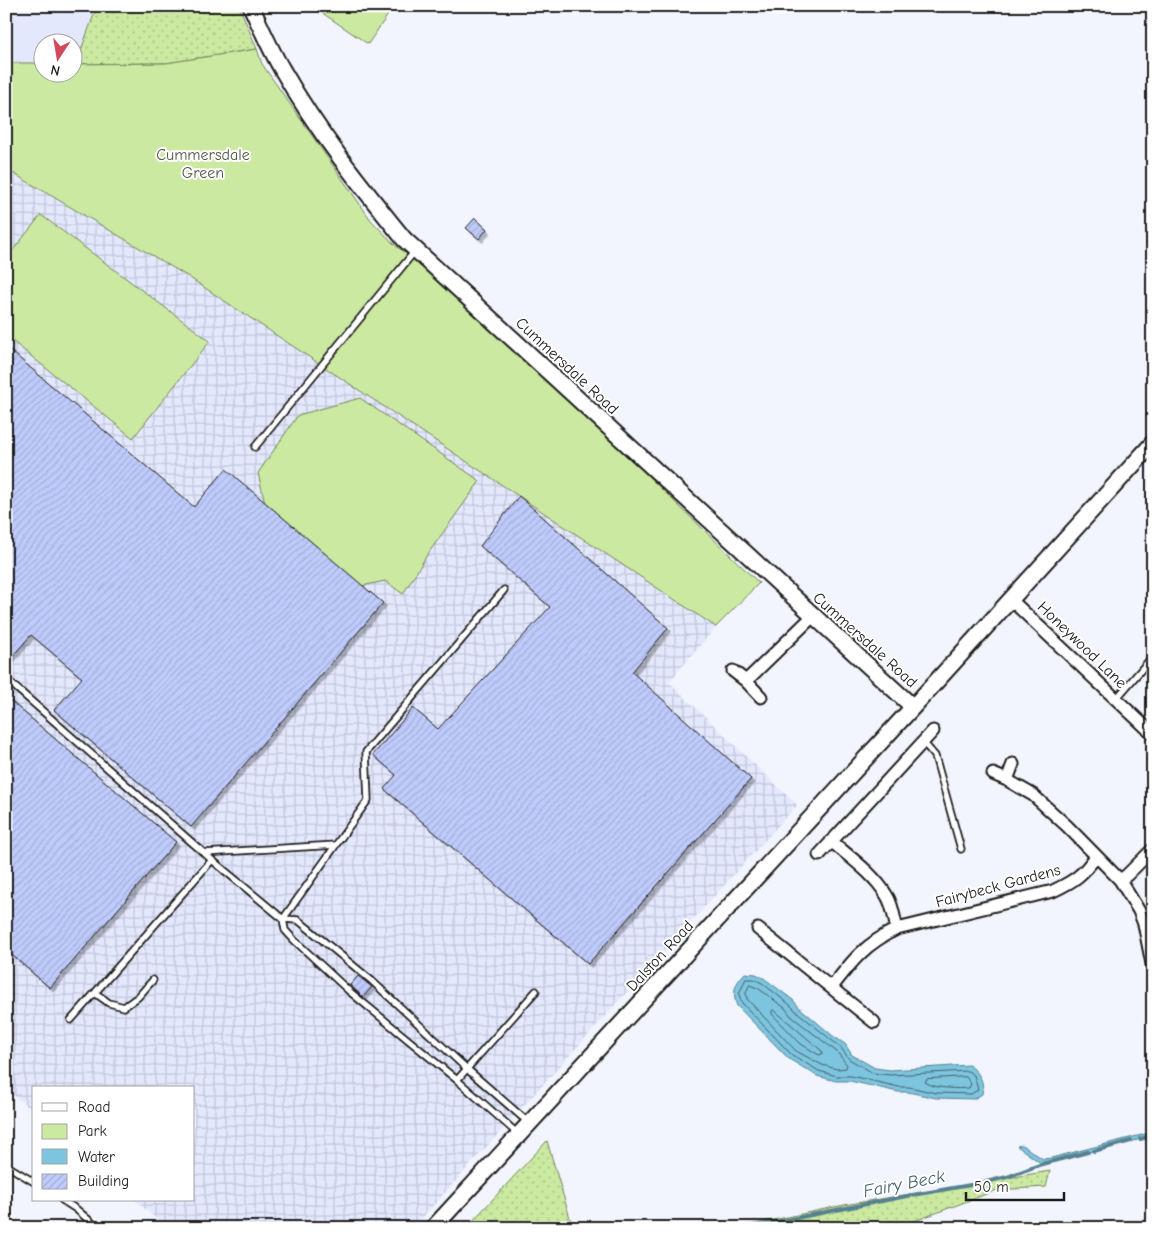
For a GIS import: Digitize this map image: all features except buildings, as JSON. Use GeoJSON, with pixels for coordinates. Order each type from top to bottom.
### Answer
{"type":"FeatureCollection","features":[{"type":"Feature","properties":{"kind":"main road","name":"Cummersdale Road"},"geometry":{"type":"LineString","coordinates":[[250,6],[283,71],[319,127],[360,184],[404,239],[913,707]]}},
{"type":"Feature","properties":{"kind":"main road","name":"Dalston Road"},"geometry":{"type":"LineString","coordinates":[[432,1228],[913,707],[1153,443]]}},
{"type":"Feature","properties":{"kind":"street","name":"Honeywood Lane"},"geometry":{"type":"LineString","coordinates":[[1010,599],[1153,734]]}},
{"type":"Feature","properties":{"kind":"street"},"geometry":{"type":"LineString","coordinates":[[746,681],[813,616]]}},
{"type":"Feature","properties":{"kind":"street"},"geometry":{"type":"LineString","coordinates":[[733,671],[746,681],[761,697]]}},
{"type":"Feature","properties":{"kind":"street"},"geometry":{"type":"LineString","coordinates":[[819,855],[933,732]]}},
{"type":"Feature","properties":{"kind":"street"},"geometry":{"type":"LineString","coordinates":[[1007,780],[1013,764]]}},
{"type":"Feature","properties":{"kind":"street"},"geometry":{"type":"LineString","coordinates":[[992,774],[1033,795],[1067,826],[1120,880],[1139,911],[1144,924],[1153,969]]}},
{"type":"Feature","properties":{"kind":"street"},"geometry":{"type":"LineString","coordinates":[[831,841],[871,875],[881,887],[888,897],[897,929]]}},
{"type":"Feature","properties":{"kind":"street"},"geometry":{"type":"LineString","coordinates":[[1120,880],[1153,849]]}},
{"type":"Feature","properties":{"kind":"street","name":"Fairybeck Gardens"},"geometry":{"type":"LineString","coordinates":[[832,987],[855,957],[865,948],[897,929],[1053,891],[1081,876],[1096,856]]}},
{"type":"Feature","properties":{"kind":"street"},"geometry":{"type":"LineString","coordinates":[[758,929],[874,1022]]}},
{"type":"Feature","properties":{"kind":"lane"},"geometry":{"type":"LineString","coordinates":[[255,447],[416,250]]}},
{"type":"Feature","properties":{"kind":"lane"},"geometry":{"type":"LineString","coordinates":[[504,590],[366,752],[368,800],[283,919],[285,930],[315,960],[518,1134]]}},
{"type":"Feature","properties":{"kind":"lane"},"geometry":{"type":"LineString","coordinates":[[1116,699],[1153,656]]}},
{"type":"Feature","properties":{"kind":"lane"},"geometry":{"type":"LineString","coordinates":[[6,679],[212,860],[283,919],[298,920],[372,981],[467,1069],[530,1123]]}},
{"type":"Feature","properties":{"kind":"lane"},"geometry":{"type":"LineString","coordinates":[[922,742],[935,756],[961,849]]}},
{"type":"Feature","properties":{"kind":"lane"},"geometry":{"type":"LineString","coordinates":[[204,853],[336,845]]}},
{"type":"Feature","properties":{"kind":"lane"},"geometry":{"type":"LineString","coordinates":[[71,1020],[212,860]]}},
{"type":"Feature","properties":{"kind":"lane"},"geometry":{"type":"LineString","coordinates":[[95,993],[109,1003],[124,1007],[138,997],[153,980]]}},
{"type":"Feature","properties":{"kind":"lane"},"geometry":{"type":"LineString","coordinates":[[457,1080],[536,991]]}},
{"type":"Feature","properties":{"kind":"lane"},"geometry":{"type":"LineString","coordinates":[[6,1165],[32,1181]]}},
{"type":"Feature","properties":{"kind":"lane"},"geometry":{"type":"LineString","coordinates":[[65,1202],[98,1228]]}},
{"type":"Feature","properties":{"kind":"shaded area"},"geometry":{"type":"Polygon","coordinates":[[[6,6],[97,6],[82,47],[82,32],[32,32],[32,64],[6,64],[6,6]]]}},
{"type":"Feature","properties":{"kind":"shaded area"},"geometry":{"type":"Polygon","coordinates":[[[6,169],[187,276],[716,627],[669,682],[797,805],[413,1228],[167,1228],[137,1202],[195,1202],[195,1086],[32,1086],[32,1110],[6,1089],[6,169]]]}},
{"type":"Feature","properties":{"kind":"green space"},"geometry":{"type":"Polygon","coordinates":[[[97,6],[239,6],[257,49],[166,63],[82,64],[82,47],[97,6]]]}},
{"type":"Feature","properties":{"kind":"green space"},"geometry":{"type":"Polygon","coordinates":[[[312,6],[394,6],[368,44],[312,6]]]}},
{"type":"Feature","properties":{"kind":"green space","name":"Cummersdale Green"},"geometry":{"type":"Polygon","coordinates":[[[257,49],[262,64],[371,220],[395,245],[418,263],[645,473],[759,583],[716,627],[187,276],[6,169],[6,63],[32,63],[32,82],[82,82],[82,64],[166,63],[257,49]]]}},
{"type":"Feature","properties":{"kind":"green space"},"geometry":{"type":"Polygon","coordinates":[[[41,215],[210,341],[133,438],[6,336],[6,259],[41,215]]]}},
{"type":"Feature","properties":{"kind":"green space"},"geometry":{"type":"Polygon","coordinates":[[[360,398],[480,481],[427,555],[403,594],[385,581],[362,586],[265,503],[258,473],[298,415],[360,398]]]}},
{"type":"Feature","properties":{"kind":"green space"},"geometry":{"type":"Polygon","coordinates":[[[547,1141],[573,1228],[466,1228],[547,1141]]]}},
{"type":"Feature","properties":{"kind":"green space"},"geometry":{"type":"Polygon","coordinates":[[[1050,1171],[1046,1187],[997,1190],[896,1228],[735,1228],[844,1205],[1050,1171]]]}},
{"type":"Feature","properties":{"kind":"water"},"geometry":{"type":"Polygon","coordinates":[[[745,973],[756,974],[765,979],[845,1044],[852,1055],[875,1068],[890,1070],[969,1065],[980,1078],[983,1085],[982,1094],[974,1099],[936,1098],[817,1076],[789,1059],[737,1006],[735,989],[738,981],[745,973]]]}},
{"type":"Feature","properties":{"kind":"water"},"geometry":{"type":"Polygon","coordinates":[[[1153,1132],[1153,1136],[1042,1164],[1017,1146],[1022,1145],[1043,1159],[1153,1132]]]}},
{"type":"Feature","properties":{"kind":"waterway","name":"Fairy Beck"},"geometry":{"type":"LineString","coordinates":[[1140,1139],[1153,1136]]}},
{"type":"Feature","properties":{"kind":"waterway","name":"Fairy Beck"},"geometry":{"type":"LineString","coordinates":[[1094,1151],[1131,1141]]}},
{"type":"Feature","properties":{"kind":"waterway","name":"Fairy Beck"},"geometry":{"type":"LineString","coordinates":[[746,1228],[982,1183],[1088,1152]]}}]}
